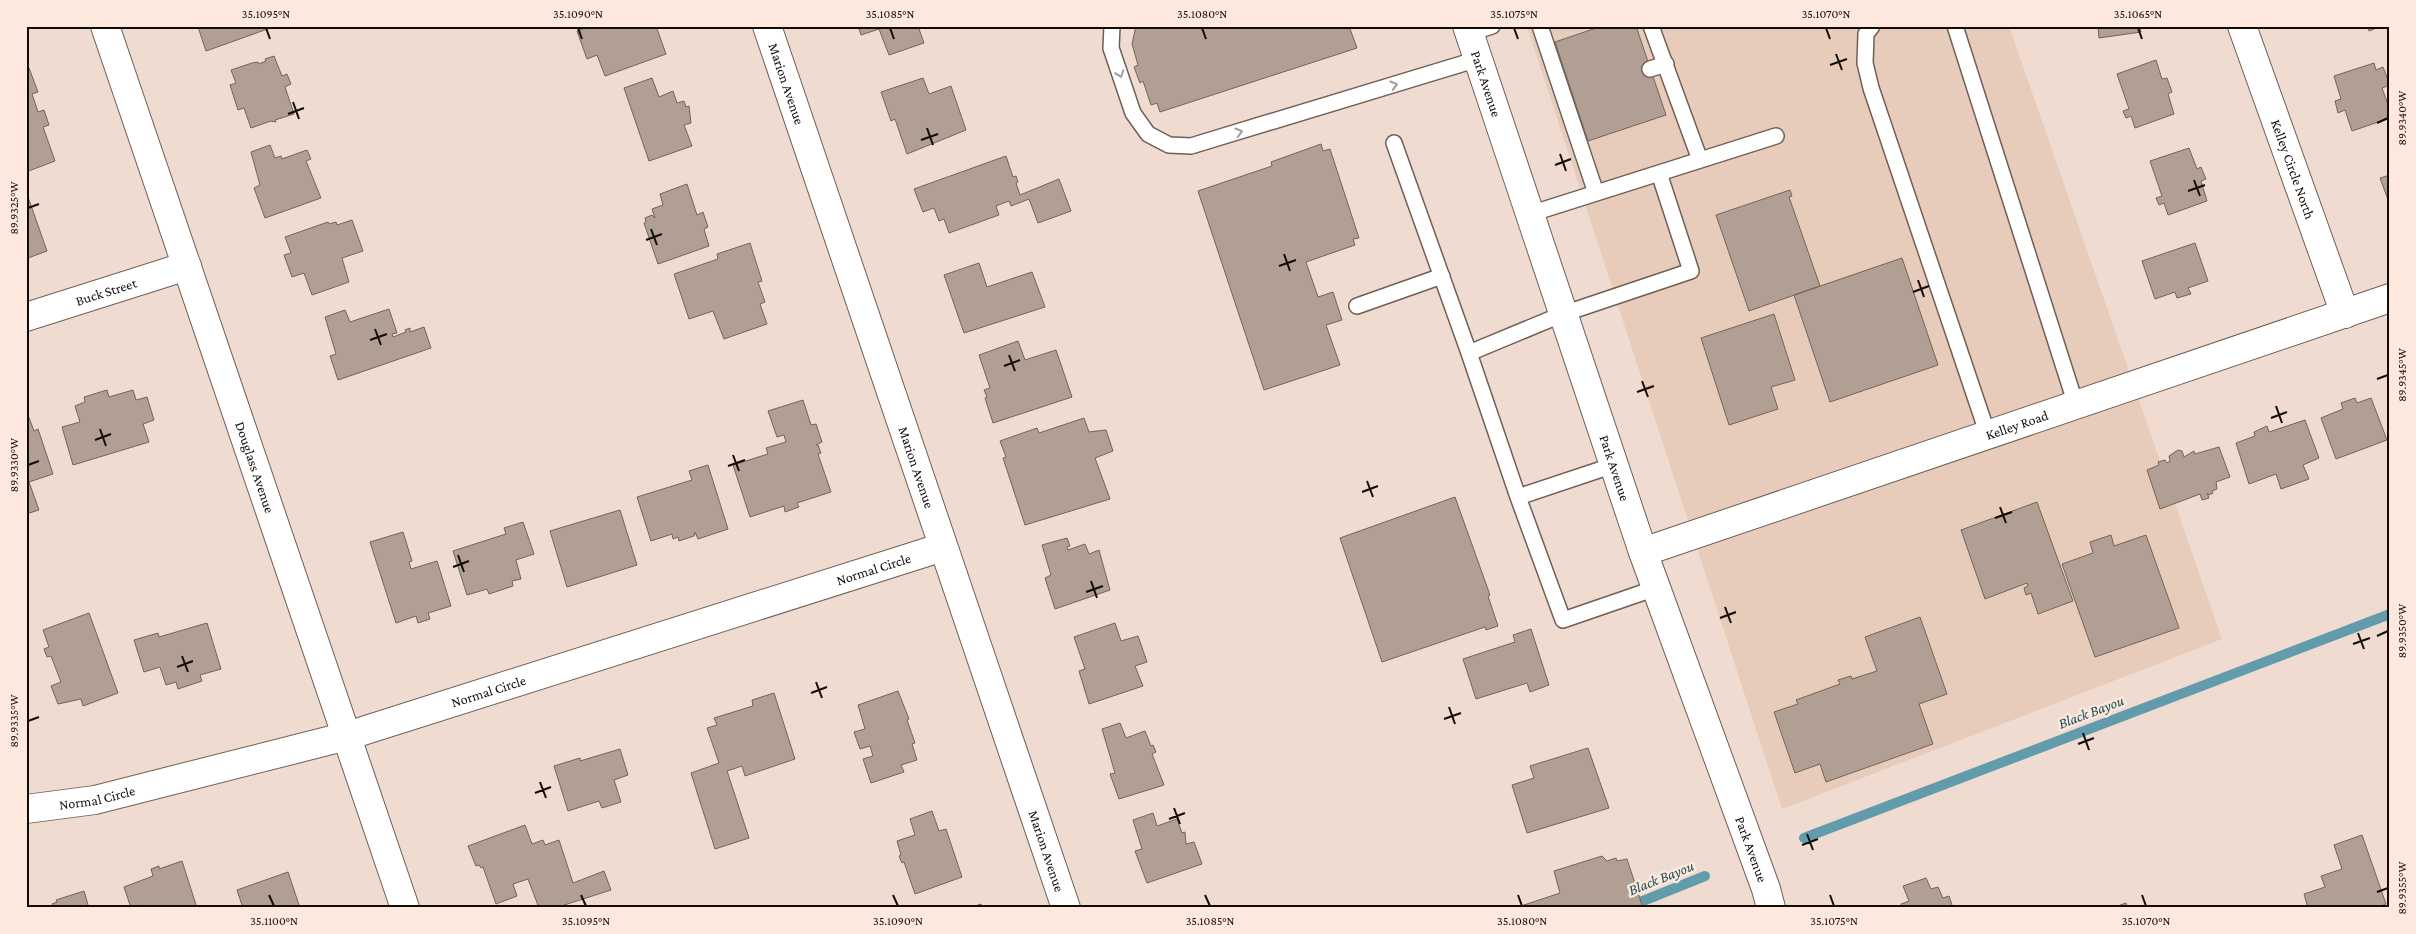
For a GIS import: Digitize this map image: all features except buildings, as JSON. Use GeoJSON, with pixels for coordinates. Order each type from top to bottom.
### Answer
{"type":"FeatureCollection","features":[{"type":"Feature","properties":{"kind":"street","name":"Douglass Avenue"},"geometry":{"type":"LineString","coordinates":[[105,26],[405,908]]}},
{"type":"Feature","properties":{"kind":"street","name":"Marion Avenue"},"geometry":{"type":"LineString","coordinates":[[767,26],[1066,908]]}},
{"type":"Feature","properties":{"kind":"street","name":"Kelley Circle North"},"geometry":{"type":"LineString","coordinates":[[2242,26],[2345,314]]}},
{"type":"Feature","properties":{"kind":"street","name":"Park Avenue"},"geometry":{"type":"LineString","coordinates":[[1476,29],[1478,60],[1563,314],[1643,552],[1766,888],[1771,908]]}},
{"type":"Feature","properties":{"kind":"street","name":"Buck Street"},"geometry":{"type":"LineString","coordinates":[[26,317],[187,266]]}},
{"type":"Feature","properties":{"kind":"street","name":"Kelley Road"},"geometry":{"type":"LineString","coordinates":[[1643,552],[2390,298]]}},
{"type":"Feature","properties":{"kind":"street","name":"Normal Circle"},"geometry":{"type":"LineString","coordinates":[[26,809],[95,800],[346,736],[944,547]]}},
{"type":"Feature","properties":{"kind":"lane"},"geometry":{"type":"LineString","coordinates":[[1112,26],[1111,48],[1133,113],[1148,134],[1169,145],[1191,146],[1478,60]]}},
{"type":"Feature","properties":{"kind":"lane"},"geometry":{"type":"LineString","coordinates":[[1540,26],[1569,96],[1596,193]]}},
{"type":"Feature","properties":{"kind":"lane"},"geometry":{"type":"LineString","coordinates":[[1651,26],[1700,160]]}},
{"type":"Feature","properties":{"kind":"lane"},"geometry":{"type":"LineString","coordinates":[[1872,26],[1866,34],[1865,63],[1871,88],[1988,435]]}},
{"type":"Feature","properties":{"kind":"lane"},"geometry":{"type":"LineString","coordinates":[[1955,26],[2076,405]]}},
{"type":"Feature","properties":{"kind":"lane"},"geometry":{"type":"LineString","coordinates":[[1650,69],[1666,64]]}},
{"type":"Feature","properties":{"kind":"lane"},"geometry":{"type":"LineString","coordinates":[[1530,214],[1776,136]]}},
{"type":"Feature","properties":{"kind":"lane"},"geometry":{"type":"LineString","coordinates":[[1394,143],[1563,620],[1656,588]]}},
{"type":"Feature","properties":{"kind":"lane"},"geometry":{"type":"LineString","coordinates":[[1469,353],[1563,314],[1691,271],[1659,173]]}},
{"type":"Feature","properties":{"kind":"lane"},"geometry":{"type":"LineString","coordinates":[[1357,306],[1442,276]]}},
{"type":"Feature","properties":{"kind":"lane"},"geometry":{"type":"LineString","coordinates":[[1518,497],[1614,464]]}},
{"type":"Feature","properties":{"kind":"shaded area"},"geometry":{"type":"Polygon","coordinates":[[[1527,26],[2009,26],[2222,639],[1782,809],[1527,26]]]}},
{"type":"Feature","properties":{"kind":"waterway","name":"Black Bayou"},"geometry":{"type":"LineString","coordinates":[[1804,838],[2390,614]]}},
{"type":"Feature","properties":{"kind":"waterway","name":"Black Bayou"},"geometry":{"type":"LineString","coordinates":[[1628,907],[1705,876]]}}]}
